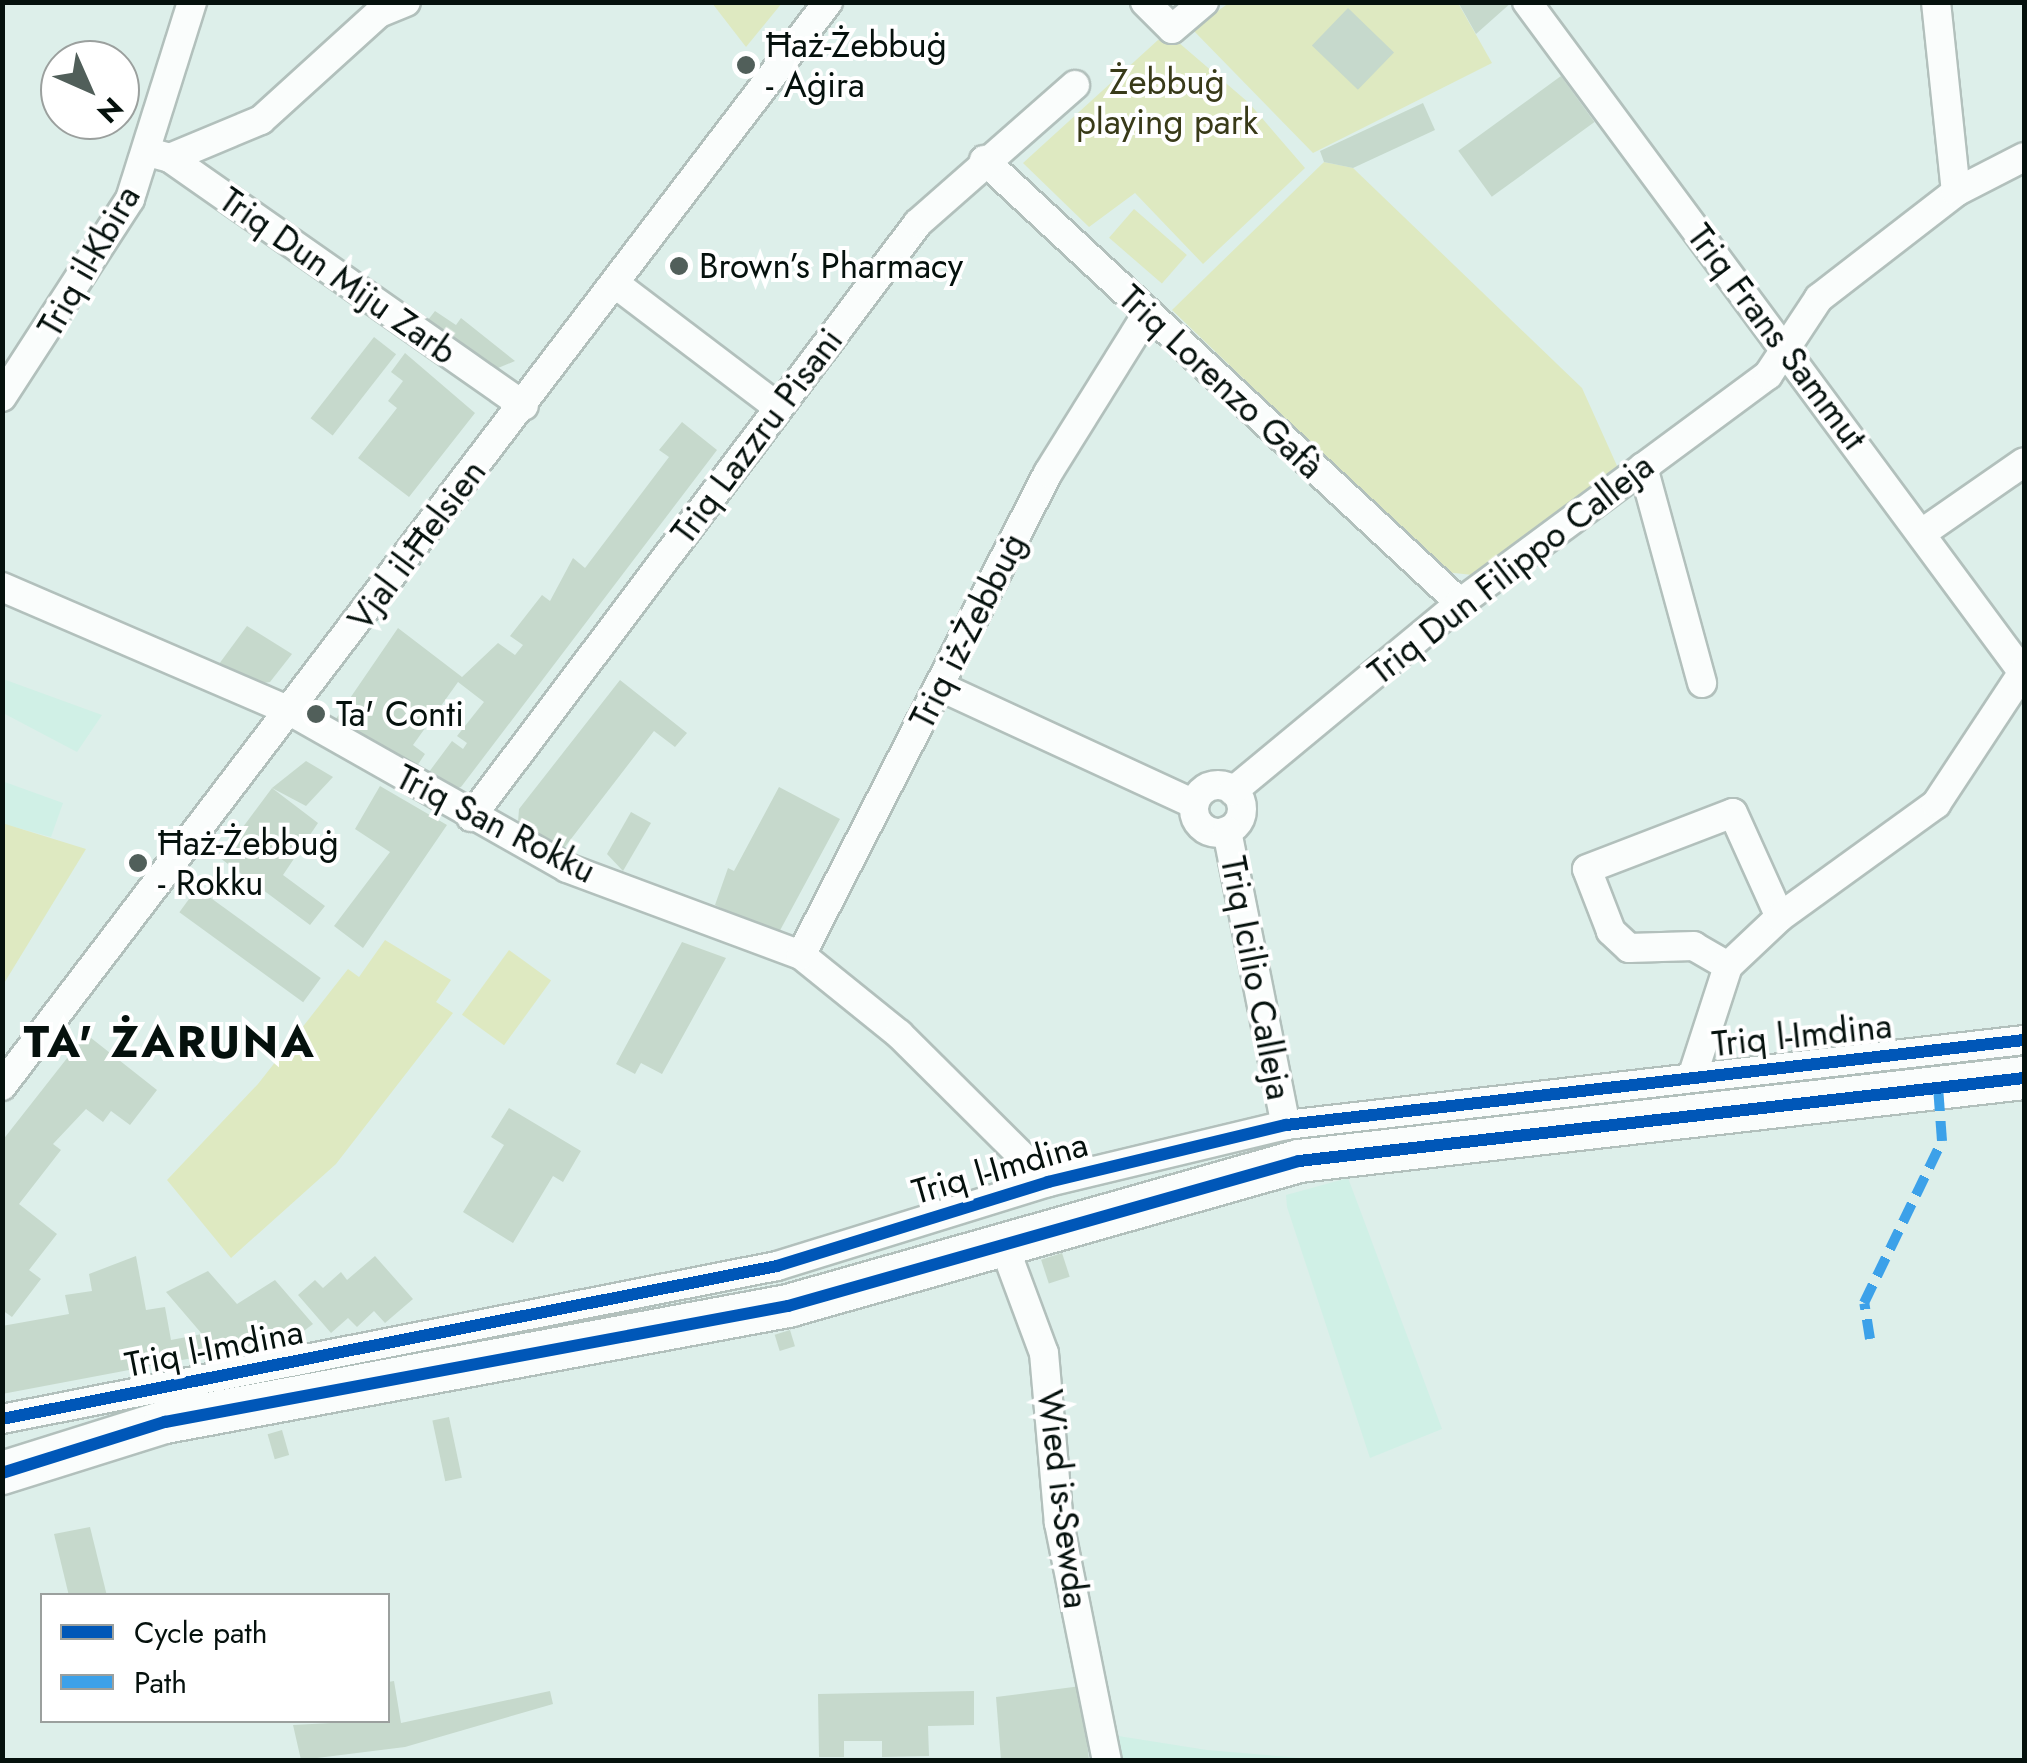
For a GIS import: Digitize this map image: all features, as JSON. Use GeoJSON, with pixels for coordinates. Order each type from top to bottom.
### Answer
{"type":"FeatureCollection","features":[{"type":"Feature","properties":{"kind":"highway","name":"Triq l-Imdina"},"geometry":{"type":"LineString","coordinates":[[2,1473],[165,1422],[705,1325],[1299,1160],[2024,1078]]}},
{"type":"Feature","properties":{"kind":"highway","name":"Triq l-Imdina"},"geometry":{"type":"LineString","coordinates":[[2,1449],[101,1422],[165,1422]]}},
{"type":"Feature","properties":{"kind":"street","name":"Triq il-Kbira"},"geometry":{"type":"LineString","coordinates":[[2,397],[159,155],[192,2]]}},
{"type":"Feature","properties":{"kind":"street"},"geometry":{"type":"LineString","coordinates":[[159,155],[261,120],[378,13],[406,2]]}},
{"type":"Feature","properties":{"kind":"street","name":"Vjal il-Ħelsien"},"geometry":{"type":"LineString","coordinates":[[2,1086],[617,285],[828,2]]}},
{"type":"Feature","properties":{"kind":"street"},"geometry":{"type":"LineString","coordinates":[[1145,2],[1172,29],[1204,2]]}},
{"type":"Feature","properties":{"kind":"street","name":"Triq Frans Sammut"},"geometry":{"type":"LineString","coordinates":[[1527,2],[2024,673]]}},
{"type":"Feature","properties":{"kind":"street"},"geometry":{"type":"LineString","coordinates":[[1942,9],[1956,192]]}},
{"type":"Feature","properties":{"kind":"street","name":"Triq Lazzru Pisani"},"geometry":{"type":"LineString","coordinates":[[471,817],[918,223],[984,160],[1075,85]]}},
{"type":"Feature","properties":{"kind":"street","name":"Triq Dun Miju Zarb"},"geometry":{"type":"LineString","coordinates":[[159,155],[524,406]]}},
{"type":"Feature","properties":{"kind":"street","name":"Triq Dun Filippo Calleja"},"geometry":{"type":"LineString","coordinates":[[1233,790],[1460,603],[1768,374],[1819,298],[1956,192],[2024,157]]}},
{"type":"Feature","properties":{"kind":"street","name":"Triq Lorenzo Gafà"},"geometry":{"type":"LineString","coordinates":[[984,160],[1460,603]]}},
{"type":"Feature","properties":{"kind":"street"},"geometry":{"type":"LineString","coordinates":[[617,285],[778,407]]}},
{"type":"Feature","properties":{"kind":"street","name":"Triq iż-Żebbuġ"},"geometry":{"type":"LineString","coordinates":[[801,955],[1048,473],[1147,314]]}},
{"type":"Feature","properties":{"kind":"street"},"geometry":{"type":"LineString","coordinates":[[1922,533],[2024,462]]}},
{"type":"Feature","properties":{"kind":"street"},"geometry":{"type":"LineString","coordinates":[[1643,467],[1702,683]]}},
{"type":"Feature","properties":{"kind":"street","name":"Triq San Rokku"},"geometry":{"type":"LineString","coordinates":[[2,587],[290,711],[567,868],[801,955],[899,1034],[1048,1182]]}},
{"type":"Feature","properties":{"kind":"street"},"geometry":{"type":"LineString","coordinates":[[1692,1078],[1728,966],[1780,917],[1936,804],[2024,673]]}},
{"type":"Feature","properties":{"kind":"street"},"geometry":{"type":"LineString","coordinates":[[941,687],[1194,804],[1200,826],[1227,832],[1242,812],[1233,790],[1211,786],[1194,804]]}},
{"type":"Feature","properties":{"kind":"street"},"geometry":{"type":"LineString","coordinates":[[1728,966],[1694,946],[1630,948],[1610,931],[1587,869],[1733,813],[1780,917]]}},
{"type":"Feature","properties":{"kind":"street","name":"Triq Icilio Calleja"},"geometry":{"type":"LineString","coordinates":[[1227,832],[1286,1125]]}},
{"type":"Feature","properties":{"kind":"street","name":"Triq l-Imdina"},"geometry":{"type":"LineString","coordinates":[[2,1419],[777,1266],[1048,1182],[1286,1125],[2024,1040]]}},
{"type":"Feature","properties":{"kind":"street","name":"Wied is-Sewda"},"geometry":{"type":"LineString","coordinates":[[1003,1242],[1044,1352],[1060,1524],[1107,1760]]}},
{"type":"Feature","properties":{"kind":"shaded area"},"geometry":{"type":"Polygon","coordinates":[[[3,679],[102,715],[77,752],[3,713],[3,679]]]}},
{"type":"Feature","properties":{"kind":"shaded area"},"geometry":{"type":"Polygon","coordinates":[[[2,781],[63,803],[51,837],[3,824],[2,781]]]}},
{"type":"Feature","properties":{"kind":"shaded area"},"geometry":{"type":"Polygon","coordinates":[[[1348,1178],[1442,1429],[1370,1458],[1286,1195],[1348,1178]]]}},
{"type":"Feature","properties":{"kind":"shaded area"},"geometry":{"type":"Polygon","coordinates":[[[1112,1735],[1207,1750],[1324,1760],[1121,1760],[1112,1735]]]}},
{"type":"Feature","properties":{"kind":"green space"},"geometry":{"type":"Polygon","coordinates":[[[712,3],[782,3],[746,47],[712,3]]]}},
{"type":"Feature","properties":{"kind":"green space"},"geometry":{"type":"Polygon","coordinates":[[[1229,3],[1458,3],[1492,63],[1313,153],[1192,29],[1229,3]]]}},
{"type":"Feature","properties":{"kind":"green space","name":"Żebbuġ playing park"},"geometry":{"type":"Polygon","coordinates":[[[1158,40],[1178,42],[1249,103],[1305,168],[1203,264],[1135,193],[1089,227],[1023,163],[1158,40]]]}},
{"type":"Feature","properties":{"kind":"green space"},"geometry":{"type":"Polygon","coordinates":[[[1324,162],[1353,168],[1582,388],[1618,468],[1482,576],[1445,572],[1172,310],[1324,162]]]}},
{"type":"Feature","properties":{"kind":"green space"},"geometry":{"type":"Polygon","coordinates":[[[1134,209],[1187,255],[1162,284],[1109,238],[1134,209]]]}},
{"type":"Feature","properties":{"kind":"green space"},"geometry":{"type":"Polygon","coordinates":[[[2,823],[86,849],[3,985],[2,985],[2,823]]]}},
{"type":"Feature","properties":{"kind":"green space"},"geometry":{"type":"Polygon","coordinates":[[[385,940],[451,980],[436,1002],[453,1013],[336,1164],[231,1258],[167,1180],[258,1084],[348,969],[359,977],[385,940]]]}},
{"type":"Feature","properties":{"kind":"green space"},"geometry":{"type":"Polygon","coordinates":[[[509,950],[551,981],[504,1045],[462,1015],[509,950]]]}},
{"type":"Feature","properties":{"kind":"building"},"geometry":{"type":"Polygon","coordinates":[[[1458,2],[1512,2],[1476,34],[1458,2]]]}},
{"type":"Feature","properties":{"kind":"building"},"geometry":{"type":"Polygon","coordinates":[[[1348,8],[1394,52],[1358,90],[1312,45],[1348,8]]]}},
{"type":"Feature","properties":{"kind":"building"},"geometry":{"type":"Polygon","coordinates":[[[1561,76],[1595,122],[1492,197],[1458,151],[1561,76]]]}},
{"type":"Feature","properties":{"kind":"building"},"geometry":{"type":"Polygon","coordinates":[[[1423,103],[1435,130],[1353,168],[1324,162],[1320,151],[1423,103]]]}},
{"type":"Feature","properties":{"kind":"building"},"geometry":{"type":"Polygon","coordinates":[[[435,311],[456,325],[461,318],[515,361],[491,371],[424,325],[435,311]]]}},
{"type":"Feature","properties":{"kind":"building"},"geometry":{"type":"Polygon","coordinates":[[[374,337],[396,354],[333,435],[311,418],[374,337]]]}},
{"type":"Feature","properties":{"kind":"building"},"geometry":{"type":"Polygon","coordinates":[[[405,353],[475,413],[409,497],[358,458],[397,408],[388,401],[403,381],[391,372],[405,353]]]}},
{"type":"Feature","properties":{"kind":"building"},"geometry":{"type":"Polygon","coordinates":[[[682,422],[717,450],[461,787],[446,791],[426,776],[452,741],[463,749],[467,743],[457,736],[484,702],[458,682],[413,745],[425,754],[411,775],[331,726],[398,628],[462,677],[498,643],[515,655],[523,645],[510,636],[542,595],[550,601],[573,558],[585,568],[669,457],[659,450],[682,422]]]}},
{"type":"Feature","properties":{"kind":"building"},"geometry":{"type":"Polygon","coordinates":[[[247,626],[292,654],[270,682],[253,685],[219,664],[247,626]]]}},
{"type":"Feature","properties":{"kind":"building"},"geometry":{"type":"Polygon","coordinates":[[[620,680],[687,733],[675,747],[654,731],[561,852],[518,822],[519,809],[620,680]]]}},
{"type":"Feature","properties":{"kind":"building"},"geometry":{"type":"Polygon","coordinates":[[[306,761],[333,777],[306,806],[272,788],[306,761]]]}},
{"type":"Feature","properties":{"kind":"building"},"geometry":{"type":"Polygon","coordinates":[[[380,786],[447,825],[363,948],[334,926],[390,852],[355,829],[380,786]]]}},
{"type":"Feature","properties":{"kind":"building"},"geometry":{"type":"Polygon","coordinates":[[[779,787],[840,819],[777,936],[715,905],[728,868],[734,871],[779,787]]]}},
{"type":"Feature","properties":{"kind":"building"},"geometry":{"type":"Polygon","coordinates":[[[272,788],[318,823],[283,875],[325,906],[310,925],[220,858],[272,788]]]}},
{"type":"Feature","properties":{"kind":"building"},"geometry":{"type":"Polygon","coordinates":[[[631,812],[651,823],[623,871],[607,854],[631,812]]]}},
{"type":"Feature","properties":{"kind":"building"},"geometry":{"type":"Polygon","coordinates":[[[197,888],[321,978],[303,1002],[179,912],[197,888]]]}},
{"type":"Feature","properties":{"kind":"building"},"geometry":{"type":"Polygon","coordinates":[[[682,942],[726,958],[662,1074],[641,1063],[635,1074],[616,1064],[682,942]]]}},
{"type":"Feature","properties":{"kind":"building"},"geometry":{"type":"Polygon","coordinates":[[[86,1034],[157,1090],[130,1125],[111,1111],[103,1122],[86,1109],[53,1144],[61,1150],[19,1204],[57,1234],[29,1270],[41,1279],[12,1317],[2,1310],[2,1141],[86,1034]]]}},
{"type":"Feature","properties":{"kind":"building"},"geometry":{"type":"Polygon","coordinates":[[[509,1108],[581,1151],[563,1182],[553,1176],[513,1243],[463,1212],[504,1145],[491,1137],[509,1108]]]}},
{"type":"Feature","properties":{"kind":"building"},"geometry":{"type":"Polygon","coordinates":[[[1062,1253],[1070,1277],[1049,1284],[1041,1260],[1062,1253]]]}},
{"type":"Feature","properties":{"kind":"building"},"geometry":{"type":"Polygon","coordinates":[[[136,1256],[146,1310],[165,1307],[171,1340],[202,1334],[166,1292],[208,1271],[237,1304],[275,1280],[313,1324],[277,1351],[263,1334],[246,1349],[236,1338],[219,1353],[2,1394],[2,1326],[69,1314],[65,1295],[92,1291],[89,1274],[136,1256]]]}},
{"type":"Feature","properties":{"kind":"building"},"geometry":{"type":"Polygon","coordinates":[[[375,1256],[413,1299],[385,1323],[374,1311],[357,1327],[348,1318],[331,1333],[298,1295],[315,1280],[323,1288],[341,1272],[347,1280],[375,1256]]]}},
{"type":"Feature","properties":{"kind":"building"},"geometry":{"type":"Polygon","coordinates":[[[790,1330],[795,1346],[780,1351],[775,1335],[790,1330]]]}},
{"type":"Feature","properties":{"kind":"building"},"geometry":{"type":"Polygon","coordinates":[[[449,1417],[462,1478],[445,1481],[432,1421],[449,1417]]]}},
{"type":"Feature","properties":{"kind":"building"},"geometry":{"type":"Polygon","coordinates":[[[282,1430],[289,1455],[275,1459],[268,1434],[282,1430]]]}},
{"type":"Feature","properties":{"kind":"building"},"geometry":{"type":"Polygon","coordinates":[[[90,1527],[106,1593],[68,1593],[54,1534],[90,1527]]]}},
{"type":"Feature","properties":{"kind":"building"},"geometry":{"type":"Polygon","coordinates":[[[394,1681],[401,1723],[550,1691],[553,1704],[405,1747],[301,1760],[293,1725],[390,1723],[390,1682],[394,1681]]]}},
{"type":"Feature","properties":{"kind":"building"},"geometry":{"type":"Polygon","coordinates":[[[1081,1686],[1089,1760],[1001,1760],[996,1697],[1081,1686]]]}},
{"type":"Feature","properties":{"kind":"building"},"geometry":{"type":"Polygon","coordinates":[[[974,1691],[974,1725],[928,1726],[929,1756],[882,1757],[882,1741],[844,1741],[844,1757],[819,1757],[818,1694],[974,1691]]]}},
{"type":"Feature","properties":{"kind":"marked path"},"geometry":{"type":"LineString","coordinates":[[1870,1339],[1864,1303],[1942,1141],[1938,1087]]}},
{"type":"Feature","properties":{"kind":"cycle path"},"geometry":{"type":"LineString","coordinates":[[2,1419],[777,1266],[1048,1182],[1286,1125],[2024,1040]]}},
{"type":"Feature","properties":{"kind":"cycle path"},"geometry":{"type":"LineString","coordinates":[[2,1473],[165,1422],[788,1306],[1299,1161],[2024,1078]]}},
{"type":"Feature","properties":{"kind":"place","name":"Ħaż-Żebbuġ - Aġira"},"geometry":{"type":"Point","coordinates":[746,65]}},
{"type":"Feature","properties":{"kind":"place","name":"Brown’s Pharmacy"},"geometry":{"type":"Point","coordinates":[679,266]}},
{"type":"Feature","properties":{"kind":"place","name":"Ta' Conti"},"geometry":{"type":"Point","coordinates":[316,714]}},
{"type":"Feature","properties":{"kind":"place","name":"Ħaż-Żebbuġ - Rokku"},"geometry":{"type":"Point","coordinates":[138,863]}},
{"type":"Feature","properties":{"kind":"district","name":"TA' ŻARUNA"},"geometry":{"type":"Point","coordinates":[170,1042]}}]}
